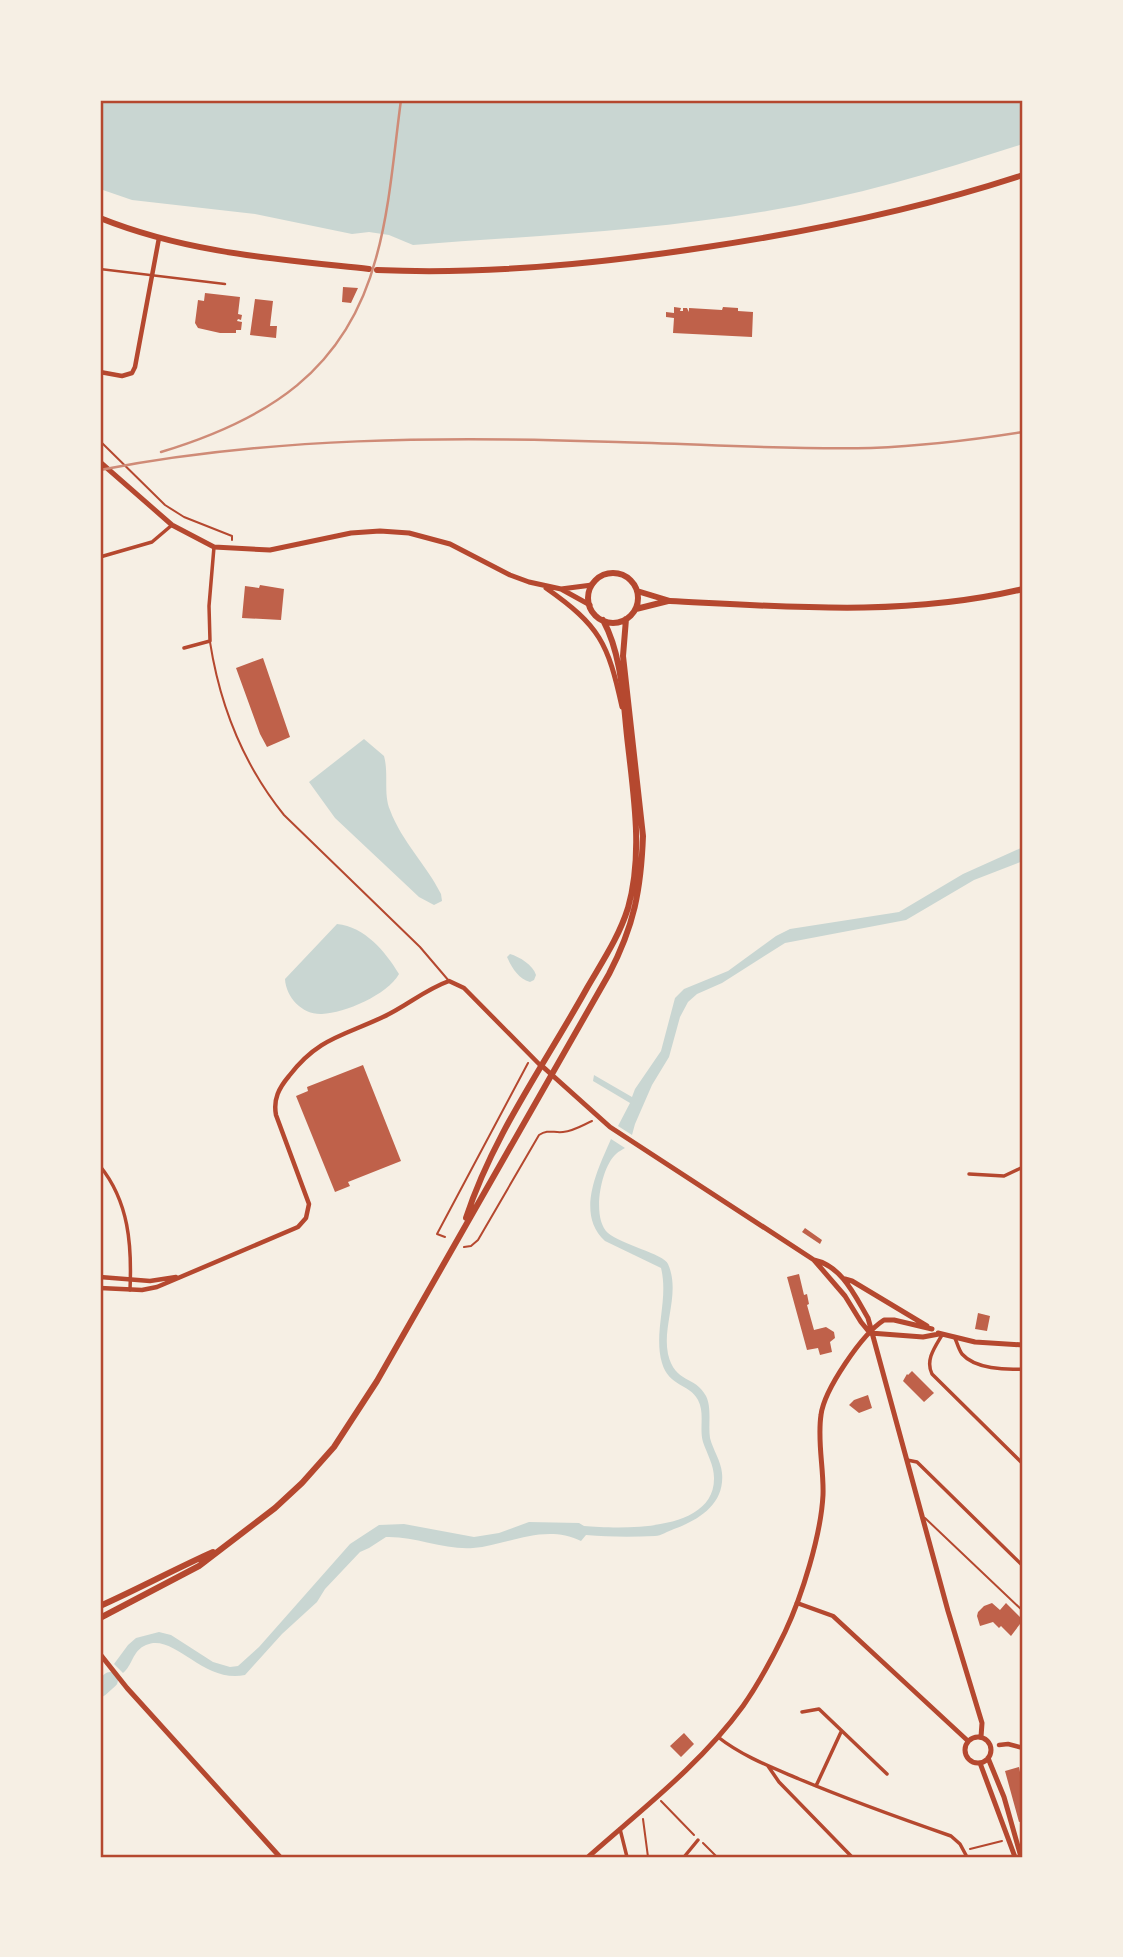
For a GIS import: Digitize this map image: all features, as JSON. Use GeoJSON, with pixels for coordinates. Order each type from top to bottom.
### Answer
{"type":"FeatureCollection","features":[{"type":"Feature","properties":{"kind":"main road"},"geometry":{"type":"LineString","coordinates":[[377,270],[500,270],[634,258],[840,224],[1023,175]]}},
{"type":"Feature","properties":{"kind":"main road"},"geometry":{"type":"LineString","coordinates":[[100,218],[180,244],[240,254],[369,268]]}},
{"type":"Feature","properties":{"kind":"main road"},"geometry":{"type":"LineString","coordinates":[[100,462],[172,525],[214,547],[281,549],[342,534],[369,531],[409,533],[450,544],[510,575],[543,586],[561,589],[592,585]]}},
{"type":"Feature","properties":{"kind":"main road"},"geometry":{"type":"LineString","coordinates":[[463,1226],[497,1144],[609,950],[628,906],[637,849],[625,723],[618,663],[608,630],[590,605],[592,585],[603,575],[617,573],[631,580],[637,591],[636,609]]}},
{"type":"Feature","properties":{"kind":"main road"},"geometry":{"type":"LineString","coordinates":[[543,586],[574,608],[602,640],[614,669],[625,723]]}},
{"type":"Feature","properties":{"kind":"main road"},"geometry":{"type":"LineString","coordinates":[[561,589],[590,605]]}},
{"type":"Feature","properties":{"kind":"main road"},"geometry":{"type":"LineString","coordinates":[[637,591],[670,601],[877,609],[935,605],[1023,589]]}},
{"type":"Feature","properties":{"kind":"main road"},"geometry":{"type":"LineString","coordinates":[[603,620],[615,623],[626,619],[636,609],[670,601]]}},
{"type":"Feature","properties":{"kind":"main road"},"geometry":{"type":"LineString","coordinates":[[100,1618],[199,1566],[275,1508],[334,1447],[377,1381],[620,954],[635,913],[643,836],[623,656],[626,619]]}},
{"type":"Feature","properties":{"kind":"main road"},"geometry":{"type":"LineString","coordinates":[[542,1066],[593,1117],[814,1260],[845,1296],[870,1333],[923,1337],[941,1334]]}},
{"type":"Feature","properties":{"kind":"main road"},"geometry":{"type":"LineString","coordinates":[[814,1260],[824,1263],[845,1279],[941,1334],[981,1343],[1023,1345]]}},
{"type":"Feature","properties":{"kind":"main road"},"geometry":{"type":"LineString","coordinates":[[845,1279],[867,1318],[982,1723],[981,1737],[990,1747],[988,1758],[1004,1797],[1021,1857]]}},
{"type":"Feature","properties":{"kind":"main road"},"geometry":{"type":"LineString","coordinates":[[588,1857],[718,1737],[760,1679],[797,1603],[819,1524],[823,1495],[821,1416],[825,1399],[858,1344],[884,1320],[932,1329]]}},
{"type":"Feature","properties":{"kind":"main road"},"geometry":{"type":"LineString","coordinates":[[100,1606],[221,1548]]}},
{"type":"Feature","properties":{"kind":"main road"},"geometry":{"type":"LineString","coordinates":[[100,1654],[127,1688],[279,1857]]}},
{"type":"Feature","properties":{"kind":"main road"},"geometry":{"type":"LineString","coordinates":[[981,1737],[968,1741],[964,1749],[973,1762],[980,1763],[988,1758]]}},
{"type":"Feature","properties":{"kind":"main road"},"geometry":{"type":"LineString","coordinates":[[980,1763],[1015,1857]]}},
{"type":"Feature","properties":{"kind":"street"},"geometry":{"type":"LineString","coordinates":[[100,372],[122,376],[132,373],[135,367],[159,238]]}},
{"type":"Feature","properties":{"kind":"street"},"geometry":{"type":"LineString","coordinates":[[100,269],[225,284]]}},
{"type":"Feature","properties":{"kind":"street"},"geometry":{"type":"LineString","coordinates":[[100,557],[152,542],[172,525]]}},
{"type":"Feature","properties":{"kind":"street"},"geometry":{"type":"LineString","coordinates":[[184,648],[209,641],[214,547]]}},
{"type":"Feature","properties":{"kind":"street"},"geometry":{"type":"LineString","coordinates":[[100,1287],[151,1289],[292,1231],[302,1223],[308,1212],[309,1199],[275,1107],[278,1092],[298,1065],[317,1046],[383,1017],[430,988],[449,981],[464,988],[542,1066]]}},
{"type":"Feature","properties":{"kind":"street"},"geometry":{"type":"LineString","coordinates":[[100,1166],[112,1183],[125,1215],[131,1246],[130,1290]]}},
{"type":"Feature","properties":{"kind":"street"},"geometry":{"type":"LineString","coordinates":[[969,1174],[1004,1176],[1023,1167]]}},
{"type":"Feature","properties":{"kind":"street"},"geometry":{"type":"LineString","coordinates":[[100,1277],[131,1281],[177,1277]]}},
{"type":"Feature","properties":{"kind":"street"},"geometry":{"type":"LineString","coordinates":[[941,1334],[930,1359],[932,1374],[1023,1464]]}},
{"type":"Feature","properties":{"kind":"street"},"geometry":{"type":"LineString","coordinates":[[954,1337],[962,1354],[974,1361],[999,1368],[1023,1369]]}},
{"type":"Feature","properties":{"kind":"street"},"geometry":{"type":"LineString","coordinates":[[906,1460],[917,1462],[1023,1566]]}},
{"type":"Feature","properties":{"kind":"street"},"geometry":{"type":"LineString","coordinates":[[797,1603],[833,1616],[968,1741]]}},
{"type":"Feature","properties":{"kind":"street"},"geometry":{"type":"LineString","coordinates":[[802,1712],[819,1709],[887,1774]]}},
{"type":"Feature","properties":{"kind":"street"},"geometry":{"type":"LineString","coordinates":[[816,1786],[841,1732]]}},
{"type":"Feature","properties":{"kind":"street"},"geometry":{"type":"LineString","coordinates":[[718,1737],[730,1747],[767,1765],[863,1806],[951,1836],[967,1857]]}},
{"type":"Feature","properties":{"kind":"street"},"geometry":{"type":"LineString","coordinates":[[990,1747],[1008,1744],[1023,1748]]}},
{"type":"Feature","properties":{"kind":"street"},"geometry":{"type":"LineString","coordinates":[[767,1765],[779,1782],[852,1857]]}},
{"type":"Feature","properties":{"kind":"street"},"geometry":{"type":"LineString","coordinates":[[620,1829],[627,1857]]}},
{"type":"Feature","properties":{"kind":"street"},"geometry":{"type":"LineString","coordinates":[[684,1857],[698,1840]]}},
{"type":"Feature","properties":{"kind":"lane"},"geometry":{"type":"LineString","coordinates":[[209,641],[216,681],[231,726],[253,772],[266,792],[284,815],[426,953],[449,981]]}},
{"type":"Feature","properties":{"kind":"lane"},"geometry":{"type":"LineString","coordinates":[[922,1516],[1023,1611]]}},
{"type":"Feature","properties":{"kind":"path"},"geometry":{"type":"LineString","coordinates":[[100,441],[165,505],[184,517],[232,536],[231,549]]}},
{"type":"Feature","properties":{"kind":"path"},"geometry":{"type":"LineString","coordinates":[[445,1237],[437,1234],[528,1063]]}},
{"type":"Feature","properties":{"kind":"path"},"geometry":{"type":"LineString","coordinates":[[464,1247],[471,1246],[478,1240],[539,1135],[548,1130],[561,1132],[576,1129],[593,1117]]}},
{"type":"Feature","properties":{"kind":"path"},"geometry":{"type":"LineString","coordinates":[[656,1797],[717,1857]]}},
{"type":"Feature","properties":{"kind":"path"},"geometry":{"type":"LineString","coordinates":[[642,1816],[649,1857]]}},
{"type":"Feature","properties":{"kind":"path"},"geometry":{"type":"LineString","coordinates":[[964,1850],[1008,1839]]}},
{"type":"Feature","properties":{"kind":"shaded area"},"geometry":{"type":"Polygon","coordinates":[[[100,100],[1023,100],[1023,144],[864,191],[767,211],[635,228],[413,245],[389,235],[369,232],[352,234],[255,214],[132,200],[100,189],[100,100]]]}},
{"type":"Feature","properties":{"kind":"shaded area"},"geometry":{"type":"Polygon","coordinates":[[[364,739],[384,756],[390,810],[441,894],[442,901],[434,905],[419,897],[335,818],[309,782],[364,739]]]}},
{"type":"Feature","properties":{"kind":"shaded area"},"geometry":{"type":"Polygon","coordinates":[[[1023,847],[1023,861],[974,880],[906,920],[785,943],[722,983],[697,994],[688,1002],[680,1017],[669,1057],[652,1085],[632,1135],[618,1126],[630,1103],[593,1081],[594,1075],[632,1097],[661,1051],[675,998],[684,989],[728,971],[790,929],[899,912],[963,874],[1023,847]]]}},
{"type":"Feature","properties":{"kind":"shaded area"},"geometry":{"type":"Polygon","coordinates":[[[337,924],[365,935],[387,957],[399,974],[385,989],[365,1002],[331,1013],[308,1012],[292,999],[285,979],[337,924]]]}},
{"type":"Feature","properties":{"kind":"shaded area"},"geometry":{"type":"Polygon","coordinates":[[[510,954],[522,959],[532,968],[536,975],[534,980],[530,982],[516,972],[507,957],[510,954]]]}},
{"type":"Feature","properties":{"kind":"shaded area"},"geometry":{"type":"Polygon","coordinates":[[[611,1139],[625,1148],[616,1154],[606,1170],[600,1193],[600,1216],[608,1233],[659,1256],[668,1264],[673,1286],[667,1332],[668,1354],[675,1370],[701,1389],[706,1396],[710,1438],[722,1473],[722,1484],[715,1502],[701,1516],[655,1536],[586,1535],[581,1541],[553,1534],[473,1548],[386,1537],[360,1552],[325,1589],[317,1602],[282,1634],[245,1675],[230,1676],[216,1672],[167,1645],[157,1643],[141,1648],[123,1673],[114,1664],[128,1645],[136,1638],[159,1632],[171,1635],[213,1662],[230,1667],[238,1666],[259,1647],[350,1544],[379,1525],[404,1524],[474,1537],[499,1533],[529,1522],[641,1527],[683,1518],[699,1509],[710,1496],[714,1473],[703,1442],[698,1400],[690,1390],[669,1377],[662,1363],[659,1340],[663,1292],[661,1268],[605,1241],[591,1218],[590,1205],[595,1177],[611,1139]]]}},
{"type":"Feature","properties":{"kind":"building"},"geometry":{"type":"Polygon","coordinates":[[[343,287],[358,288],[351,303],[342,302],[343,287]]]}},
{"type":"Feature","properties":{"kind":"building"},"geometry":{"type":"Polygon","coordinates":[[[205,293],[240,297],[238,314],[242,315],[241,320],[237,321],[242,322],[241,330],[236,330],[236,333],[220,333],[198,328],[195,323],[198,300],[204,301],[205,293]]]}},
{"type":"Feature","properties":{"kind":"building"},"geometry":{"type":"Polygon","coordinates":[[[255,299],[273,301],[270,326],[277,326],[276,338],[250,335],[255,299]]]}},
{"type":"Feature","properties":{"kind":"building"},"geometry":{"type":"Polygon","coordinates":[[[674,307],[681,308],[680,311],[687,308],[689,312],[689,308],[722,310],[723,307],[753,312],[752,337],[673,333],[674,318],[666,317],[666,312],[674,313],[674,307]]]}},
{"type":"Feature","properties":{"kind":"building"},"geometry":{"type":"Polygon","coordinates":[[[260,585],[284,589],[281,620],[242,618],[245,586],[259,588],[260,585]]]}},
{"type":"Feature","properties":{"kind":"building"},"geometry":{"type":"Polygon","coordinates":[[[263,658],[290,737],[267,747],[236,668],[263,658]]]}},
{"type":"Feature","properties":{"kind":"building"},"geometry":{"type":"Polygon","coordinates":[[[363,1065],[401,1161],[348,1182],[350,1186],[335,1192],[296,1096],[308,1091],[307,1087],[363,1065]]]}},
{"type":"Feature","properties":{"kind":"building"},"geometry":{"type":"Polygon","coordinates":[[[805,1228],[822,1240],[820,1244],[802,1232],[805,1228]]]}},
{"type":"Feature","properties":{"kind":"building"},"geometry":{"type":"Polygon","coordinates":[[[799,1274],[804,1295],[807,1294],[814,1330],[826,1327],[834,1332],[835,1338],[830,1342],[832,1352],[820,1355],[818,1348],[807,1350],[787,1277],[799,1274]]]}},
{"type":"Feature","properties":{"kind":"building"},"geometry":{"type":"Polygon","coordinates":[[[978,1313],[990,1316],[987,1331],[975,1329],[978,1313]]]}},
{"type":"Feature","properties":{"kind":"building"},"geometry":{"type":"Polygon","coordinates":[[[912,1371],[934,1393],[924,1402],[903,1381],[912,1371]]]}},
{"type":"Feature","properties":{"kind":"building"},"geometry":{"type":"Polygon","coordinates":[[[868,1395],[872,1408],[859,1413],[849,1405],[854,1400],[868,1395]]]}},
{"type":"Feature","properties":{"kind":"building"},"geometry":{"type":"Polygon","coordinates":[[[992,1603],[1000,1610],[1006,1603],[1023,1620],[1011,1636],[993,1622],[980,1626],[978,1612],[992,1603]]]}},
{"type":"Feature","properties":{"kind":"building"},"geometry":{"type":"Polygon","coordinates":[[[684,1733],[694,1744],[681,1757],[670,1746],[684,1733]]]}},
{"type":"Feature","properties":{"kind":"building"},"geometry":{"type":"Polygon","coordinates":[[[1019,1767],[1020,1772],[1023,1771],[1023,1821],[1019,1822],[1005,1771],[1019,1767]]]}},
{"type":"Feature","properties":{"kind":"waterway"},"geometry":{"type":"LineString","coordinates":[[100,1689],[110,1680]]}},
{"type":"Feature","properties":{"kind":"railway"},"geometry":{"type":"LineString","coordinates":[[161,452],[235,424],[268,406],[297,385],[323,361],[345,331],[362,297],[381,239],[401,100]]}},
{"type":"Feature","properties":{"kind":"railway"},"geometry":{"type":"LineString","coordinates":[[100,470],[228,451],[357,441],[487,439],[775,448],[871,448],[1023,432]]}}]}
